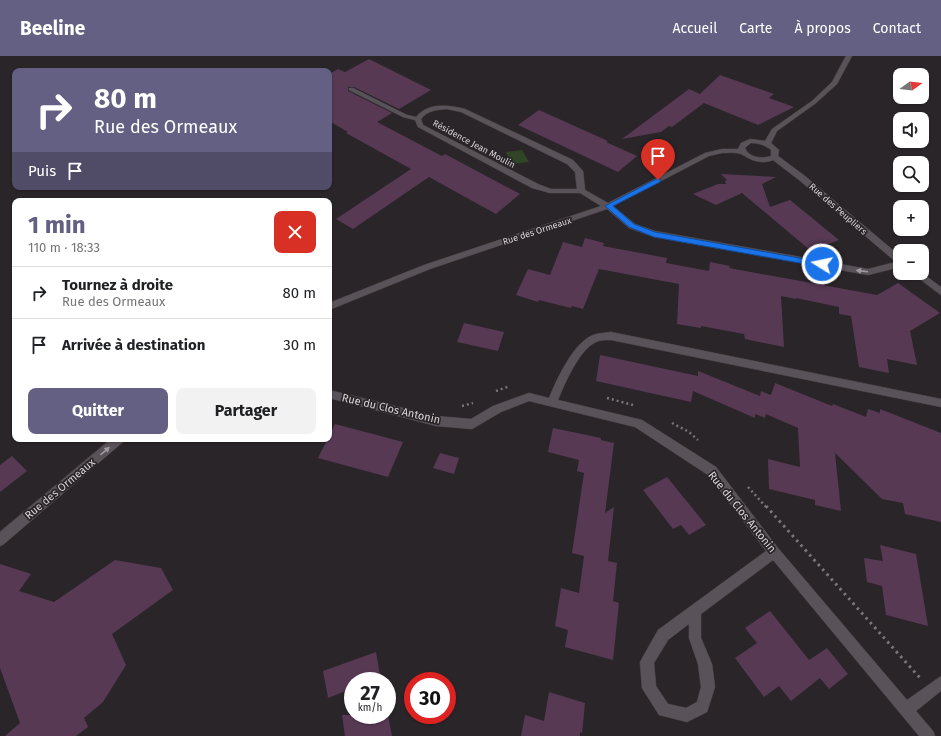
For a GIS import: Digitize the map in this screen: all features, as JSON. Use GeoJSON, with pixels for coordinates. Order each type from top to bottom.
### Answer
{"type":"FeatureCollection","features":[{"type":"Feature","properties":{"kind":"street"},"geometry":{"type":"LineString","coordinates":[[767,144],[774,130],[814,102],[835,83],[849,56]]}},
{"type":"Feature","properties":{"kind":"street"},"geometry":{"type":"LineString","coordinates":[[351,89],[405,116],[418,120]]}},
{"type":"Feature","properties":{"kind":"street","name":"Résidence Jean Moulin"},"geometry":{"type":"LineString","coordinates":[[447,106],[463,110],[570,162],[579,171],[581,191],[550,191],[536,186],[420,126],[418,120],[422,112],[432,108],[447,106]]}},
{"type":"Feature","properties":{"kind":"street"},"geometry":{"type":"LineString","coordinates":[[750,141],[767,144],[775,150],[774,157],[771,160],[760,161],[748,157],[742,150],[742,144],[750,141]]}},
{"type":"Feature","properties":{"kind":"street","name":"Rue des Ormeaux"},"geometry":{"type":"LineString","coordinates":[[332,306],[427,267],[569,221],[608,206],[707,154],[722,151],[742,150]]}},
{"type":"Feature","properties":{"kind":"street","name":"Rue des Peupliers"},"geometry":{"type":"LineString","coordinates":[[774,157],[802,178],[893,257]]}},
{"type":"Feature","properties":{"kind":"street"},"geometry":{"type":"LineString","coordinates":[[581,191],[608,206],[632,226],[654,234],[868,272],[893,265]]}},
{"type":"Feature","properties":{"kind":"street"},"geometry":{"type":"LineString","coordinates":[[925,280],[941,292]]}},
{"type":"Feature","properties":{"kind":"street"},"geometry":{"type":"LineString","coordinates":[[552,403],[558,388],[577,355],[594,339],[610,336],[941,403]]}},
{"type":"Feature","properties":{"kind":"street","name":"Rue du Clos Antonin"},"geometry":{"type":"LineString","coordinates":[[332,395],[436,421],[472,424],[496,409],[529,397],[638,423],[712,471],[774,552],[907,709],[928,736]]}},
{"type":"Feature","properties":{"kind":"street","name":"Rue des Ormeaux"},"geometry":{"type":"LineString","coordinates":[[0,540],[116,442]]}},
{"type":"Feature","properties":{"kind":"street"},"geometry":{"type":"LineString","coordinates":[[695,612],[695,638],[705,664],[708,687],[702,707],[688,715],[664,710],[649,688],[646,662],[663,635],[774,552]]}},
{"type":"Feature","properties":{"kind":"street"},"geometry":{"type":"LineString","coordinates":[[907,709],[936,687]]}},
{"type":"Feature","properties":{"kind":"path"},"geometry":{"type":"LineString","coordinates":[[495,392],[501,388],[514,385]]}},
{"type":"Feature","properties":{"kind":"path"},"geometry":{"type":"LineString","coordinates":[[604,397],[628,402],[634,405]]}},
{"type":"Feature","properties":{"kind":"path"},"geometry":{"type":"LineString","coordinates":[[455,407],[477,402]]}},
{"type":"Feature","properties":{"kind":"path"},"geometry":{"type":"LineString","coordinates":[[669,422],[689,432],[701,443]]}},
{"type":"Feature","properties":{"kind":"path"},"geometry":{"type":"LineString","coordinates":[[746,486],[882,632],[936,687]]}},
{"type":"Feature","properties":{"kind":"green space"},"geometry":{"type":"Polygon","coordinates":[[[522,150],[529,162],[512,164],[506,152],[522,150]]]}},
{"type":"Feature","properties":{"kind":"building"},"geometry":{"type":"Polygon","coordinates":[[[369,59],[431,90],[399,109],[354,87],[348,87],[348,91],[392,113],[377,122],[442,156],[445,154],[520,194],[496,214],[429,177],[353,229],[336,219],[411,169],[346,133],[348,132],[332,123],[332,72],[338,69],[345,72],[369,59]]]}},
{"type":"Feature","properties":{"kind":"building"},"geometry":{"type":"Polygon","coordinates":[[[720,75],[774,94],[769,98],[794,107],[758,125],[704,103],[672,127],[669,126],[661,132],[622,139],[689,89],[700,94],[720,75]]]}},
{"type":"Feature","properties":{"kind":"building"},"geometry":{"type":"Polygon","coordinates":[[[539,110],[608,141],[606,142],[637,156],[618,172],[518,125],[539,110]]]}},
{"type":"Feature","properties":{"kind":"building"},"geometry":{"type":"Polygon","coordinates":[[[721,174],[776,177],[762,184],[770,207],[790,200],[839,240],[811,251],[742,193],[716,205],[693,194],[718,184],[726,184],[725,181],[727,180],[721,174]]]}},
{"type":"Feature","properties":{"kind":"building"},"geometry":{"type":"Polygon","coordinates":[[[585,238],[604,243],[603,246],[667,258],[666,263],[709,271],[710,262],[730,266],[729,268],[877,295],[898,283],[940,313],[910,331],[917,365],[887,359],[889,373],[859,367],[851,316],[839,314],[839,307],[796,298],[781,296],[784,347],[745,339],[744,334],[701,326],[701,328],[677,324],[679,284],[599,269],[583,309],[572,306],[571,308],[539,300],[538,302],[516,295],[528,269],[550,275],[563,242],[582,247],[585,238]]]}},
{"type":"Feature","properties":{"kind":"building"},"geometry":{"type":"Polygon","coordinates":[[[464,323],[504,332],[498,351],[457,342],[464,323]]]}},
{"type":"Feature","properties":{"kind":"building"},"geometry":{"type":"Polygon","coordinates":[[[600,355],[698,376],[698,371],[760,396],[761,391],[771,395],[775,383],[832,406],[833,404],[866,417],[868,409],[880,413],[880,409],[941,433],[941,522],[905,514],[903,503],[882,499],[835,453],[841,511],[815,505],[815,500],[769,489],[768,459],[800,467],[798,428],[766,414],[765,418],[755,414],[755,418],[693,391],[691,402],[596,381],[600,355]]]}},
{"type":"Feature","properties":{"kind":"building"},"geometry":{"type":"Polygon","coordinates":[[[335,424],[403,442],[388,477],[318,458],[326,442],[332,442],[332,430],[335,424]]]}},
{"type":"Feature","properties":{"kind":"building"},"geometry":{"type":"Polygon","coordinates":[[[553,428],[601,438],[601,440],[614,443],[605,513],[614,507],[608,561],[617,563],[613,601],[619,603],[613,660],[565,647],[568,630],[555,626],[561,588],[579,593],[584,556],[572,553],[584,473],[577,471],[579,460],[548,452],[553,428]]]}},
{"type":"Feature","properties":{"kind":"building"},"geometry":{"type":"Polygon","coordinates":[[[440,453],[459,458],[454,474],[433,468],[440,453]]]}},
{"type":"Feature","properties":{"kind":"building"},"geometry":{"type":"Polygon","coordinates":[[[12,456],[27,471],[0,492],[0,465],[12,456]]]}},
{"type":"Feature","properties":{"kind":"building"},"geometry":{"type":"Polygon","coordinates":[[[667,477],[706,525],[689,535],[681,525],[673,529],[643,490],[667,477]]]}},
{"type":"Feature","properties":{"kind":"building"},"geometry":{"type":"Polygon","coordinates":[[[880,545],[916,554],[928,626],[886,615],[882,586],[867,582],[864,558],[883,561],[880,545]]]}},
{"type":"Feature","properties":{"kind":"building"},"geometry":{"type":"Polygon","coordinates":[[[115,560],[161,568],[173,590],[112,634],[126,665],[103,702],[84,718],[88,727],[76,736],[5,736],[20,723],[0,668],[0,564],[31,574],[19,591],[54,602],[115,560]]]}},
{"type":"Feature","properties":{"kind":"building"},"geometry":{"type":"Polygon","coordinates":[[[770,611],[809,660],[827,648],[848,674],[829,689],[820,678],[791,701],[779,686],[764,697],[735,658],[757,643],[745,628],[770,611]]]}},
{"type":"Feature","properties":{"kind":"building"},"geometry":{"type":"Polygon","coordinates":[[[376,652],[379,672],[344,672],[344,692],[328,698],[323,671],[376,652]]]}},
{"type":"Feature","properties":{"kind":"building"},"geometry":{"type":"Polygon","coordinates":[[[549,692],[585,703],[582,733],[580,732],[580,736],[521,736],[525,715],[544,721],[549,692]]]}},
{"type":"Feature","properties":{"kind":"building"},"geometry":{"type":"Polygon","coordinates":[[[342,715],[344,715],[344,724],[390,724],[392,736],[345,736],[342,715]]]}},
{"type":"Feature","properties":{"kind":"route"},"geometry":{"type":"LineString","coordinates":[[658,180],[608,206],[632,226],[654,234],[822,264]]}}]}
